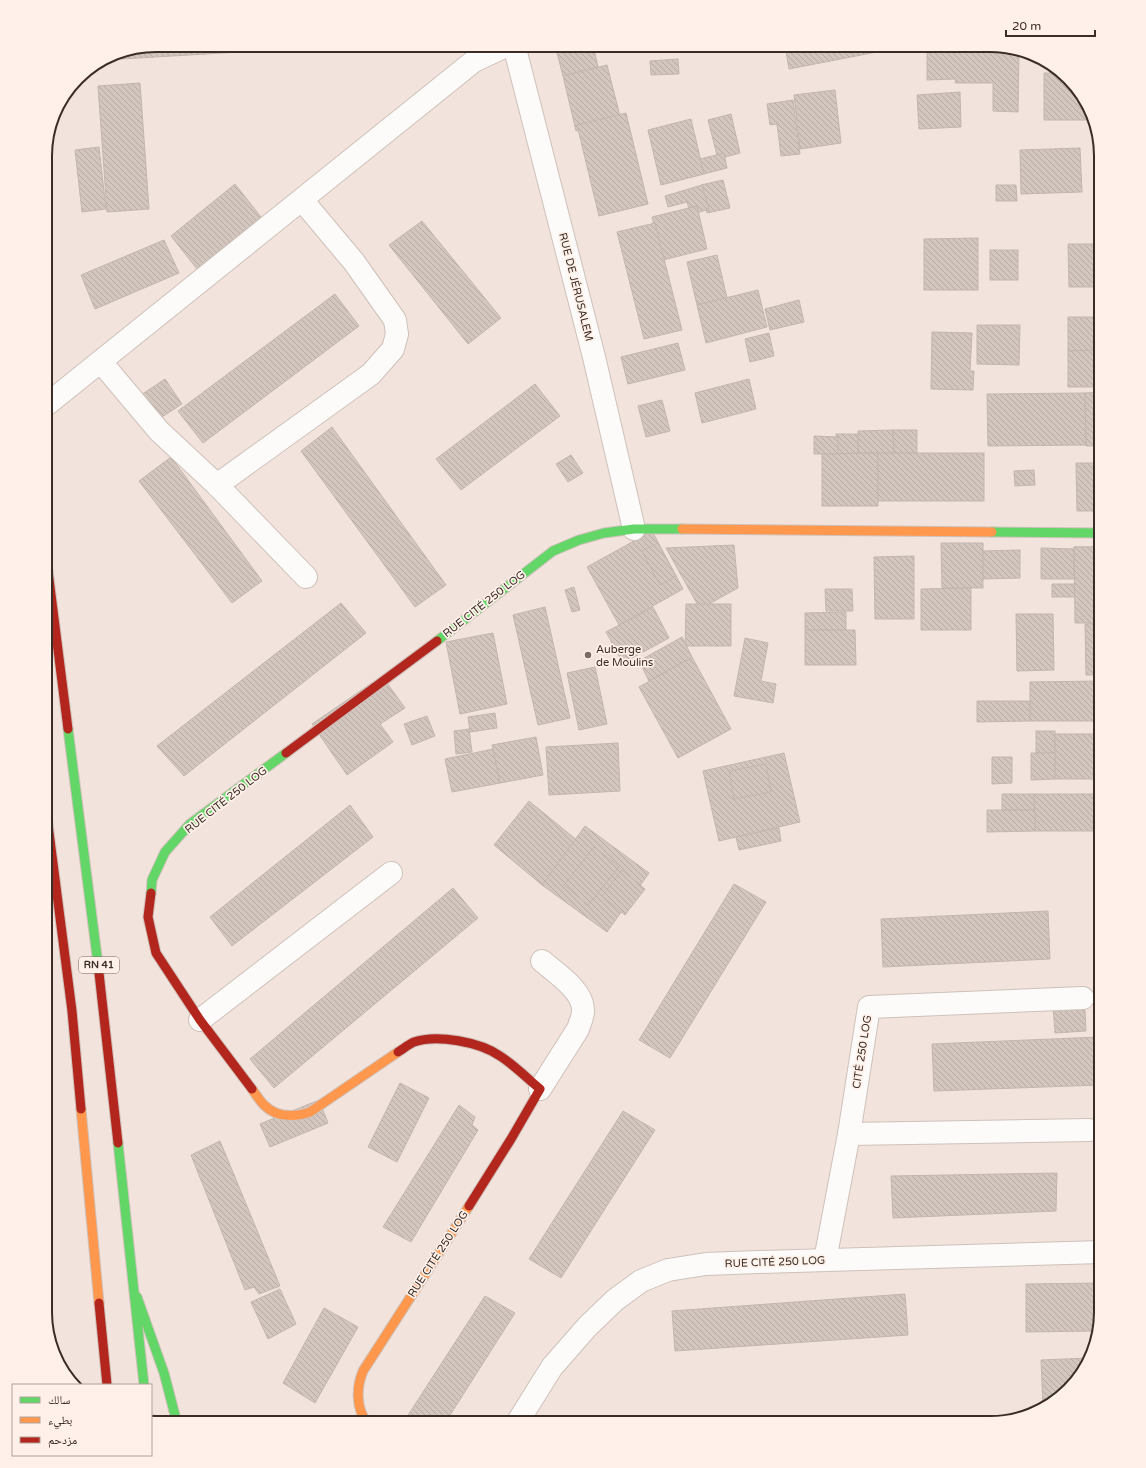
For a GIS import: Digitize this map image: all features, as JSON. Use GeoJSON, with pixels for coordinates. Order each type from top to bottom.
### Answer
{"type":"FeatureCollection","features":[{"type":"Feature","properties":{"kind":"main road","name":"RUE CITÉ 250 LOG"},"geometry":{"type":"LineString","coordinates":[[363,1416],[359,1402],[358,1385],[363,1371],[511,1139],[540,1089],[499,1055],[478,1046],[458,1040],[436,1039],[414,1042],[310,1112],[295,1117],[279,1115],[265,1106],[200,1020],[156,953],[148,917],[152,880],[165,852],[190,824],[403,667],[553,551],[579,540],[604,533],[634,529],[1094,533]]}},
{"type":"Feature","properties":{"kind":"main road","name":"RN 41"},"geometry":{"type":"LineString","coordinates":[[52,602],[104,1009],[144,1384]]}},
{"type":"Feature","properties":{"kind":"main road","name":"RN 41"},"geometry":{"type":"LineString","coordinates":[[52,855],[72,1011],[107,1384]]}},
{"type":"Feature","properties":{"kind":"main road"},"geometry":{"type":"LineString","coordinates":[[132,1283],[164,1373],[175,1416]]}},
{"type":"Feature","properties":{"kind":"street"},"geometry":{"type":"LineString","coordinates":[[52,400],[474,61],[493,52]]}},
{"type":"Feature","properties":{"kind":"street","name":"RUE DE JÉRUSALEM"},"geometry":{"type":"LineString","coordinates":[[516,52],[594,357],[634,529]]}},
{"type":"Feature","properties":{"kind":"street"},"geometry":{"type":"LineString","coordinates":[[217,485],[371,374],[393,349],[397,334],[395,320],[354,262],[302,200]]}},
{"type":"Feature","properties":{"kind":"street"},"geometry":{"type":"LineString","coordinates":[[101,362],[159,431],[217,485],[306,577]]}},
{"type":"Feature","properties":{"kind":"street"},"geometry":{"type":"LineString","coordinates":[[200,1020],[391,873]]}},
{"type":"Feature","properties":{"kind":"street","name":"RUE CITÉ 250 LOG"},"geometry":{"type":"LineString","coordinates":[[540,1089],[578,1029],[583,1010],[582,1000],[575,990],[542,961]]}},
{"type":"Feature","properties":{"kind":"street","name":"CITÉ 250 LOG"},"geometry":{"type":"LineString","coordinates":[[825,1260],[869,1007],[1083,998]]}},
{"type":"Feature","properties":{"kind":"street"},"geometry":{"type":"LineString","coordinates":[[848,1134],[1089,1130]]}},
{"type":"Feature","properties":{"kind":"street","name":"RUE CITÉ 250 LOG"},"geometry":{"type":"LineString","coordinates":[[521,1416],[552,1367],[587,1327],[609,1306],[641,1281],[668,1270],[706,1264],[1094,1252]]}},
{"type":"Feature","properties":{"kind":"building"},"geometry":{"type":"Polygon","coordinates":[[[156,52],[239,52],[122,59],[143,53],[156,52]]]}},
{"type":"Feature","properties":{"kind":"building"},"geometry":{"type":"Polygon","coordinates":[[[557,52],[595,52],[598,67],[563,76],[557,52]]]}},
{"type":"Feature","properties":{"kind":"building"},"geometry":{"type":"Polygon","coordinates":[[[786,52],[877,52],[789,69],[786,52]]]}},
{"type":"Feature","properties":{"kind":"building"},"geometry":{"type":"Polygon","coordinates":[[[927,52],[997,52],[1019,57],[1018,112],[993,111],[993,83],[955,83],[956,79],[927,80],[927,52]]]}},
{"type":"Feature","properties":{"kind":"building"},"geometry":{"type":"Polygon","coordinates":[[[678,59],[679,74],[651,75],[650,61],[678,59]]]}},
{"type":"Feature","properties":{"kind":"building"},"geometry":{"type":"Polygon","coordinates":[[[607,65],[621,120],[576,131],[563,76],[607,65]]]}},
{"type":"Feature","properties":{"kind":"building"},"geometry":{"type":"Polygon","coordinates":[[[1044,73],[1052,73],[1076,98],[1087,120],[1044,120],[1044,73]]]}},
{"type":"Feature","properties":{"kind":"building"},"geometry":{"type":"Polygon","coordinates":[[[140,83],[149,209],[107,212],[98,86],[140,83]]]}},
{"type":"Feature","properties":{"kind":"building"},"geometry":{"type":"Polygon","coordinates":[[[835,90],[841,143],[800,149],[794,95],[835,90]]]}},
{"type":"Feature","properties":{"kind":"building"},"geometry":{"type":"Polygon","coordinates":[[[960,92],[961,127],[919,129],[917,95],[960,92]]]}},
{"type":"Feature","properties":{"kind":"building"},"geometry":{"type":"Polygon","coordinates":[[[793,100],[800,154],[781,156],[777,124],[770,125],[767,104],[793,100]]]}},
{"type":"Feature","properties":{"kind":"building"},"geometry":{"type":"Polygon","coordinates":[[[626,113],[648,204],[599,216],[577,125],[626,113]]]}},
{"type":"Feature","properties":{"kind":"building"},"geometry":{"type":"Polygon","coordinates":[[[731,114],[740,153],[718,159],[708,120],[731,114]]]}},
{"type":"Feature","properties":{"kind":"building"},"geometry":{"type":"Polygon","coordinates":[[[691,119],[704,174],[661,185],[648,130],[691,119]]]}},
{"type":"Feature","properties":{"kind":"building"},"geometry":{"type":"Polygon","coordinates":[[[99,147],[106,209],[82,212],[75,150],[99,147]]]}},
{"type":"Feature","properties":{"kind":"building"},"geometry":{"type":"Polygon","coordinates":[[[1080,148],[1082,192],[1021,194],[1020,150],[1080,148]]]}},
{"type":"Feature","properties":{"kind":"building"},"geometry":{"type":"Polygon","coordinates":[[[724,153],[727,168],[704,174],[700,159],[724,153]]]}},
{"type":"Feature","properties":{"kind":"building"},"geometry":{"type":"Polygon","coordinates":[[[723,180],[730,208],[707,213],[701,185],[723,180]]]}},
{"type":"Feature","properties":{"kind":"building"},"geometry":{"type":"Polygon","coordinates":[[[235,184],[261,217],[197,269],[171,236],[235,184]]]}},
{"type":"Feature","properties":{"kind":"building"},"geometry":{"type":"Polygon","coordinates":[[[702,185],[709,209],[691,215],[687,202],[668,207],[665,196],[702,185]]]}},
{"type":"Feature","properties":{"kind":"building"},"geometry":{"type":"Polygon","coordinates":[[[996,185],[1016,185],[1017,201],[996,201],[996,185]]]}},
{"type":"Feature","properties":{"kind":"building"},"geometry":{"type":"Polygon","coordinates":[[[697,206],[707,249],[663,260],[652,217],[697,206]]]}},
{"type":"Feature","properties":{"kind":"building"},"geometry":{"type":"Polygon","coordinates":[[[422,221],[501,318],[468,344],[389,245],[422,221]]]}},
{"type":"Feature","properties":{"kind":"building"},"geometry":{"type":"Polygon","coordinates":[[[655,223],[682,330],[644,339],[617,232],[655,223]]]}},
{"type":"Feature","properties":{"kind":"building"},"geometry":{"type":"Polygon","coordinates":[[[978,238],[978,290],[924,290],[924,239],[978,238]]]}},
{"type":"Feature","properties":{"kind":"building"},"geometry":{"type":"Polygon","coordinates":[[[164,240],[179,273],[95,309],[81,275],[164,240]]]}},
{"type":"Feature","properties":{"kind":"building"},"geometry":{"type":"Polygon","coordinates":[[[1068,244],[1094,244],[1094,287],[1069,287],[1068,244]]]}},
{"type":"Feature","properties":{"kind":"building"},"geometry":{"type":"Polygon","coordinates":[[[990,250],[1018,250],[1018,280],[990,280],[990,250]]]}},
{"type":"Feature","properties":{"kind":"building"},"geometry":{"type":"Polygon","coordinates":[[[717,255],[727,298],[697,305],[687,262],[717,255]]]}},
{"type":"Feature","properties":{"kind":"building"},"geometry":{"type":"Polygon","coordinates":[[[758,290],[767,327],[706,343],[697,305],[758,290]]]}},
{"type":"Feature","properties":{"kind":"building"},"geometry":{"type":"Polygon","coordinates":[[[335,294],[359,326],[203,443],[178,411],[335,294]]]}},
{"type":"Feature","properties":{"kind":"building"},"geometry":{"type":"Polygon","coordinates":[[[799,300],[804,322],[770,330],[765,309],[799,300]]]}},
{"type":"Feature","properties":{"kind":"building"},"geometry":{"type":"Polygon","coordinates":[[[1068,317],[1094,317],[1094,350],[1068,351],[1068,317]]]}},
{"type":"Feature","properties":{"kind":"building"},"geometry":{"type":"Polygon","coordinates":[[[977,325],[1020,325],[1019,365],[977,364],[977,325]]]}},
{"type":"Feature","properties":{"kind":"building"},"geometry":{"type":"Polygon","coordinates":[[[932,332],[972,333],[970,371],[974,371],[973,390],[931,389],[932,332]]]}},
{"type":"Feature","properties":{"kind":"building"},"geometry":{"type":"Polygon","coordinates":[[[769,333],[774,356],[750,362],[745,339],[769,333]]]}},
{"type":"Feature","properties":{"kind":"building"},"geometry":{"type":"Polygon","coordinates":[[[678,343],[685,370],[628,384],[621,357],[678,343]]]}},
{"type":"Feature","properties":{"kind":"building"},"geometry":{"type":"Polygon","coordinates":[[[1094,350],[1094,387],[1068,387],[1068,351],[1094,350]]]}},
{"type":"Feature","properties":{"kind":"building"},"geometry":{"type":"Polygon","coordinates":[[[165,379],[182,404],[151,424],[135,399],[165,379]]]}},
{"type":"Feature","properties":{"kind":"building"},"geometry":{"type":"Polygon","coordinates":[[[749,379],[756,409],[702,423],[695,393],[749,379]]]}},
{"type":"Feature","properties":{"kind":"building"},"geometry":{"type":"Polygon","coordinates":[[[535,384],[560,416],[461,490],[436,459],[535,384]]]}},
{"type":"Feature","properties":{"kind":"building"},"geometry":{"type":"Polygon","coordinates":[[[1094,392],[1094,446],[1086,446],[1085,393],[1094,392]]]}},
{"type":"Feature","properties":{"kind":"building"},"geometry":{"type":"Polygon","coordinates":[[[1085,393],[1086,445],[988,446],[987,394],[1085,393]]]}},
{"type":"Feature","properties":{"kind":"building"},"geometry":{"type":"Polygon","coordinates":[[[662,400],[670,431],[646,437],[638,406],[662,400]]]}},
{"type":"Feature","properties":{"kind":"building"},"geometry":{"type":"Polygon","coordinates":[[[332,427],[446,585],[415,607],[301,451],[332,427]]]}},
{"type":"Feature","properties":{"kind":"building"},"geometry":{"type":"Polygon","coordinates":[[[893,430],[894,453],[858,453],[858,431],[893,430]]]}},
{"type":"Feature","properties":{"kind":"building"},"geometry":{"type":"Polygon","coordinates":[[[893,430],[917,430],[917,453],[894,453],[893,430]]]}},
{"type":"Feature","properties":{"kind":"building"},"geometry":{"type":"Polygon","coordinates":[[[836,434],[858,434],[858,453],[837,454],[836,434]]]}},
{"type":"Feature","properties":{"kind":"building"},"geometry":{"type":"Polygon","coordinates":[[[814,436],[838,437],[838,454],[814,454],[814,436]]]}},
{"type":"Feature","properties":{"kind":"building"},"geometry":{"type":"Polygon","coordinates":[[[878,453],[878,506],[822,506],[822,454],[878,453]]]}},
{"type":"Feature","properties":{"kind":"building"},"geometry":{"type":"Polygon","coordinates":[[[878,453],[984,453],[984,501],[878,501],[878,453]]]}},
{"type":"Feature","properties":{"kind":"building"},"geometry":{"type":"Polygon","coordinates":[[[571,455],[583,473],[568,482],[556,464],[571,455]]]}},
{"type":"Feature","properties":{"kind":"building"},"geometry":{"type":"Polygon","coordinates":[[[171,457],[262,581],[232,603],[139,481],[171,457]]]}},
{"type":"Feature","properties":{"kind":"building"},"geometry":{"type":"Polygon","coordinates":[[[1076,463],[1094,463],[1094,511],[1077,511],[1076,463]]]}},
{"type":"Feature","properties":{"kind":"building"},"geometry":{"type":"Polygon","coordinates":[[[1034,470],[1035,485],[1015,486],[1014,471],[1034,470]]]}},
{"type":"Feature","properties":{"kind":"building"},"geometry":{"type":"Polygon","coordinates":[[[652,531],[683,589],[619,625],[587,567],[652,531]]]}},
{"type":"Feature","properties":{"kind":"building"},"geometry":{"type":"Polygon","coordinates":[[[658,543],[676,576],[660,585],[642,551],[658,543]]]}},
{"type":"Feature","properties":{"kind":"building"},"geometry":{"type":"Polygon","coordinates":[[[941,543],[983,543],[983,588],[942,588],[941,543]]]}},
{"type":"Feature","properties":{"kind":"building"},"geometry":{"type":"Polygon","coordinates":[[[734,545],[738,588],[700,609],[666,548],[734,545]]]}},
{"type":"Feature","properties":{"kind":"building"},"geometry":{"type":"Polygon","coordinates":[[[1074,547],[1094,547],[1094,577],[1074,578],[1074,547]]]}},
{"type":"Feature","properties":{"kind":"building"},"geometry":{"type":"Polygon","coordinates":[[[1074,547],[1094,547],[1094,623],[1075,623],[1074,547]]]}},
{"type":"Feature","properties":{"kind":"building"},"geometry":{"type":"Polygon","coordinates":[[[1041,548],[1074,549],[1074,579],[1041,579],[1041,548]]]}},
{"type":"Feature","properties":{"kind":"building"},"geometry":{"type":"Polygon","coordinates":[[[1020,550],[1020,578],[983,579],[983,551],[1020,550]]]}},
{"type":"Feature","properties":{"kind":"building"},"geometry":{"type":"Polygon","coordinates":[[[914,556],[914,619],[875,619],[874,557],[914,556]]]}},
{"type":"Feature","properties":{"kind":"building"},"geometry":{"type":"Polygon","coordinates":[[[1052,584],[1074,584],[1075,597],[1052,597],[1052,584]]]}},
{"type":"Feature","properties":{"kind":"building"},"geometry":{"type":"Polygon","coordinates":[[[574,587],[580,610],[572,612],[565,590],[574,587]]]}},
{"type":"Feature","properties":{"kind":"building"},"geometry":{"type":"Polygon","coordinates":[[[971,588],[971,630],[921,630],[921,589],[971,588]]]}},
{"type":"Feature","properties":{"kind":"building"},"geometry":{"type":"Polygon","coordinates":[[[825,589],[852,589],[853,611],[826,611],[825,589]]]}},
{"type":"Feature","properties":{"kind":"building"},"geometry":{"type":"Polygon","coordinates":[[[341,603],[366,633],[184,776],[157,746],[341,603]]]}},
{"type":"Feature","properties":{"kind":"building"},"geometry":{"type":"Polygon","coordinates":[[[686,604],[731,604],[731,646],[685,646],[686,604]]]}},
{"type":"Feature","properties":{"kind":"building"},"geometry":{"type":"Polygon","coordinates":[[[545,607],[570,718],[538,725],[513,615],[545,607]]]}},
{"type":"Feature","properties":{"kind":"building"},"geometry":{"type":"Polygon","coordinates":[[[653,607],[669,638],[623,663],[606,632],[653,607]]]}},
{"type":"Feature","properties":{"kind":"building"},"geometry":{"type":"Polygon","coordinates":[[[846,612],[846,630],[805,630],[805,613],[846,612]]]}},
{"type":"Feature","properties":{"kind":"building"},"geometry":{"type":"Polygon","coordinates":[[[1016,614],[1053,614],[1054,670],[1017,671],[1016,614]]]}},
{"type":"Feature","properties":{"kind":"building"},"geometry":{"type":"Polygon","coordinates":[[[1094,623],[1094,675],[1086,675],[1085,624],[1094,623]]]}},
{"type":"Feature","properties":{"kind":"building"},"geometry":{"type":"Polygon","coordinates":[[[805,630],[855,630],[856,665],[805,665],[805,630]]]}},
{"type":"Feature","properties":{"kind":"building"},"geometry":{"type":"Polygon","coordinates":[[[493,633],[507,704],[460,714],[446,642],[493,633]]]}},
{"type":"Feature","properties":{"kind":"building"},"geometry":{"type":"Polygon","coordinates":[[[682,637],[692,657],[649,681],[639,661],[682,637]]]}},
{"type":"Feature","properties":{"kind":"building"},"geometry":{"type":"Polygon","coordinates":[[[745,638],[768,643],[761,681],[776,684],[773,703],[734,696],[745,638]]]}},
{"type":"Feature","properties":{"kind":"building"},"geometry":{"type":"Polygon","coordinates":[[[692,657],[731,729],[678,758],[639,687],[692,657]]]}},
{"type":"Feature","properties":{"kind":"building"},"geometry":{"type":"Polygon","coordinates":[[[595,667],[607,724],[579,730],[567,673],[595,667]]]}},
{"type":"Feature","properties":{"kind":"building"},"geometry":{"type":"Polygon","coordinates":[[[382,676],[405,708],[380,724],[393,742],[347,775],[312,724],[382,676]]]}},
{"type":"Feature","properties":{"kind":"building"},"geometry":{"type":"Polygon","coordinates":[[[1094,681],[1094,721],[1030,721],[1030,682],[1094,681]]]}},
{"type":"Feature","properties":{"kind":"building"},"geometry":{"type":"Polygon","coordinates":[[[977,701],[1030,701],[1030,721],[977,722],[977,701]]]}},
{"type":"Feature","properties":{"kind":"building"},"geometry":{"type":"Polygon","coordinates":[[[495,713],[497,728],[470,732],[468,717],[495,713]]]}},
{"type":"Feature","properties":{"kind":"building"},"geometry":{"type":"Polygon","coordinates":[[[427,716],[435,736],[412,745],[404,724],[427,716]]]}},
{"type":"Feature","properties":{"kind":"building"},"geometry":{"type":"Polygon","coordinates":[[[469,729],[472,752],[456,754],[454,731],[469,729]]]}},
{"type":"Feature","properties":{"kind":"building"},"geometry":{"type":"Polygon","coordinates":[[[1036,731],[1055,731],[1055,753],[1036,753],[1036,731]]]}},
{"type":"Feature","properties":{"kind":"building"},"geometry":{"type":"Polygon","coordinates":[[[1055,734],[1094,734],[1094,779],[1055,779],[1055,734]]]}},
{"type":"Feature","properties":{"kind":"building"},"geometry":{"type":"Polygon","coordinates":[[[536,737],[543,775],[500,783],[492,745],[536,737]]]}},
{"type":"Feature","properties":{"kind":"building"},"geometry":{"type":"Polygon","coordinates":[[[618,743],[620,791],[549,795],[546,747],[618,743]]]}},
{"type":"Feature","properties":{"kind":"building"},"geometry":{"type":"Polygon","coordinates":[[[493,749],[500,783],[452,792],[445,759],[493,749]]]}},
{"type":"Feature","properties":{"kind":"building"},"geometry":{"type":"Polygon","coordinates":[[[784,753],[800,822],[719,841],[703,771],[784,753]]]}},
{"type":"Feature","properties":{"kind":"building"},"geometry":{"type":"Polygon","coordinates":[[[1031,753],[1055,753],[1055,779],[1031,780],[1031,753]]]}},
{"type":"Feature","properties":{"kind":"building"},"geometry":{"type":"Polygon","coordinates":[[[992,757],[1012,757],[1012,783],[992,784],[992,757]]]}},
{"type":"Feature","properties":{"kind":"building"},"geometry":{"type":"Polygon","coordinates":[[[766,764],[771,792],[734,799],[729,771],[766,764]]]}},
{"type":"Feature","properties":{"kind":"building"},"geometry":{"type":"Polygon","coordinates":[[[1002,794],[1034,794],[1035,810],[1002,810],[1002,794]]]}},
{"type":"Feature","properties":{"kind":"building"},"geometry":{"type":"Polygon","coordinates":[[[1034,794],[1094,794],[1094,831],[1035,831],[1034,794]]]}},
{"type":"Feature","properties":{"kind":"building"},"geometry":{"type":"Polygon","coordinates":[[[529,801],[578,841],[542,885],[494,845],[529,801]]]}},
{"type":"Feature","properties":{"kind":"building"},"geometry":{"type":"Polygon","coordinates":[[[350,805],[373,837],[232,946],[210,917],[350,805]]]}},
{"type":"Feature","properties":{"kind":"building"},"geometry":{"type":"Polygon","coordinates":[[[987,810],[1035,810],[1035,831],[987,832],[987,810]]]}},
{"type":"Feature","properties":{"kind":"building"},"geometry":{"type":"Polygon","coordinates":[[[585,826],[649,873],[607,932],[542,885],[585,826]]]}},
{"type":"Feature","properties":{"kind":"building"},"geometry":{"type":"Polygon","coordinates":[[[779,828],[781,841],[739,850],[736,837],[779,828]]]}},
{"type":"Feature","properties":{"kind":"building"},"geometry":{"type":"Polygon","coordinates":[[[594,847],[619,867],[588,905],[564,885],[594,847]]]}},
{"type":"Feature","properties":{"kind":"building"},"geometry":{"type":"Polygon","coordinates":[[[622,870],[645,889],[625,915],[602,896],[622,870]]]}},
{"type":"Feature","properties":{"kind":"building"},"geometry":{"type":"Polygon","coordinates":[[[734,884],[766,902],[670,1058],[639,1040],[734,884]]]}},
{"type":"Feature","properties":{"kind":"building"},"geometry":{"type":"Polygon","coordinates":[[[453,888],[478,918],[274,1088],[250,1059],[453,888]]]}},
{"type":"Feature","properties":{"kind":"building"},"geometry":{"type":"Polygon","coordinates":[[[1048,911],[1050,959],[883,967],[881,919],[1048,911]]]}},
{"type":"Feature","properties":{"kind":"building"},"geometry":{"type":"Polygon","coordinates":[[[1084,990],[1086,1031],[1055,1033],[1052,992],[1084,990]]]}},
{"type":"Feature","properties":{"kind":"building"},"geometry":{"type":"Polygon","coordinates":[[[1094,1037],[1094,1085],[934,1091],[932,1044],[1094,1037]]]}},
{"type":"Feature","properties":{"kind":"building"},"geometry":{"type":"Polygon","coordinates":[[[400,1083],[429,1098],[397,1162],[368,1147],[400,1083]]]}},
{"type":"Feature","properties":{"kind":"building"},"geometry":{"type":"Polygon","coordinates":[[[319,1100],[328,1123],[270,1147],[260,1124],[319,1100]]]}},
{"type":"Feature","properties":{"kind":"building"},"geometry":{"type":"Polygon","coordinates":[[[459,1105],[475,1117],[472,1125],[478,1130],[411,1242],[383,1227],[459,1105]]]}},
{"type":"Feature","properties":{"kind":"building"},"geometry":{"type":"Polygon","coordinates":[[[623,1111],[655,1130],[561,1278],[529,1259],[623,1111]]]}},
{"type":"Feature","properties":{"kind":"building"},"geometry":{"type":"Polygon","coordinates":[[[220,1141],[280,1286],[259,1294],[254,1287],[245,1290],[191,1155],[220,1141]]]}},
{"type":"Feature","properties":{"kind":"building"},"geometry":{"type":"Polygon","coordinates":[[[1057,1173],[1056,1211],[893,1218],[891,1176],[1057,1173]]]}},
{"type":"Feature","properties":{"kind":"building"},"geometry":{"type":"Polygon","coordinates":[[[1094,1283],[1094,1319],[1092,1331],[1026,1332],[1026,1284],[1094,1283]]]}},
{"type":"Feature","properties":{"kind":"building"},"geometry":{"type":"Polygon","coordinates":[[[280,1289],[296,1324],[268,1339],[251,1302],[280,1289]]]}},
{"type":"Feature","properties":{"kind":"building"},"geometry":{"type":"Polygon","coordinates":[[[905,1294],[908,1335],[675,1351],[672,1311],[905,1294]]]}},
{"type":"Feature","properties":{"kind":"building"},"geometry":{"type":"Polygon","coordinates":[[[485,1296],[515,1313],[449,1416],[408,1416],[485,1296]]]}},
{"type":"Feature","properties":{"kind":"building"},"geometry":{"type":"Polygon","coordinates":[[[324,1308],[358,1327],[315,1403],[283,1383],[324,1308]]]}},
{"type":"Feature","properties":{"kind":"building"},"geometry":{"type":"Polygon","coordinates":[[[1083,1358],[1068,1381],[1059,1390],[1043,1401],[1041,1360],[1083,1358]]]}},
{"type":"Feature","properties":{"kind":"traffic: fast"},"geometry":{"type":"LineString","coordinates":[[437,641],[553,551],[579,540],[604,533],[634,529],[682,529]]}},
{"type":"Feature","properties":{"kind":"traffic: fast"},"geometry":{"type":"LineString","coordinates":[[992,532],[1094,533]]}},
{"type":"Feature","properties":{"kind":"traffic: fast"},"geometry":{"type":"LineString","coordinates":[[68,729],[98,964]]}},
{"type":"Feature","properties":{"kind":"traffic: fast"},"geometry":{"type":"LineString","coordinates":[[151,893],[152,880],[165,852],[190,824],[286,753]]}},
{"type":"Feature","properties":{"kind":"traffic: fast"},"geometry":{"type":"LineString","coordinates":[[118,1143],[144,1384]]}},
{"type":"Feature","properties":{"kind":"traffic: fast"},"geometry":{"type":"LineString","coordinates":[[137,1297],[164,1373],[175,1416]]}},
{"type":"Feature","properties":{"kind":"traffic: slow"},"geometry":{"type":"LineString","coordinates":[[682,529],[992,532]]}},
{"type":"Feature","properties":{"kind":"traffic: slow"},"geometry":{"type":"LineString","coordinates":[[252,1089],[264,1105],[275,1112],[286,1115],[304,1114],[310,1112],[398,1052]]}},
{"type":"Feature","properties":{"kind":"traffic: slow"},"geometry":{"type":"LineString","coordinates":[[81,1109],[99,1303]]}},
{"type":"Feature","properties":{"kind":"traffic: slow"},"geometry":{"type":"LineString","coordinates":[[363,1416],[359,1404],[358,1391],[363,1371],[469,1206]]}},
{"type":"Feature","properties":{"kind":"traffic: jam"},"geometry":{"type":"LineString","coordinates":[[52,602],[68,729]]}},
{"type":"Feature","properties":{"kind":"traffic: jam"},"geometry":{"type":"LineString","coordinates":[[286,753],[437,641]]}},
{"type":"Feature","properties":{"kind":"traffic: jam"},"geometry":{"type":"LineString","coordinates":[[52,855],[72,1011],[81,1109]]}},
{"type":"Feature","properties":{"kind":"traffic: jam"},"geometry":{"type":"LineString","coordinates":[[151,893],[148,917],[156,953],[200,1020],[252,1089]]}},
{"type":"Feature","properties":{"kind":"traffic: jam"},"geometry":{"type":"LineString","coordinates":[[98,964],[118,1143]]}},
{"type":"Feature","properties":{"kind":"traffic: jam"},"geometry":{"type":"LineString","coordinates":[[398,1052],[414,1042],[423,1040],[446,1039],[470,1043],[492,1051],[500,1056],[540,1089],[469,1206]]}},
{"type":"Feature","properties":{"kind":"traffic: jam"},"geometry":{"type":"LineString","coordinates":[[99,1303],[107,1384]]}},
{"type":"Feature","properties":{"kind":"place","name":"Auberge de Moulins"},"geometry":{"type":"Point","coordinates":[588,655]}}]}
